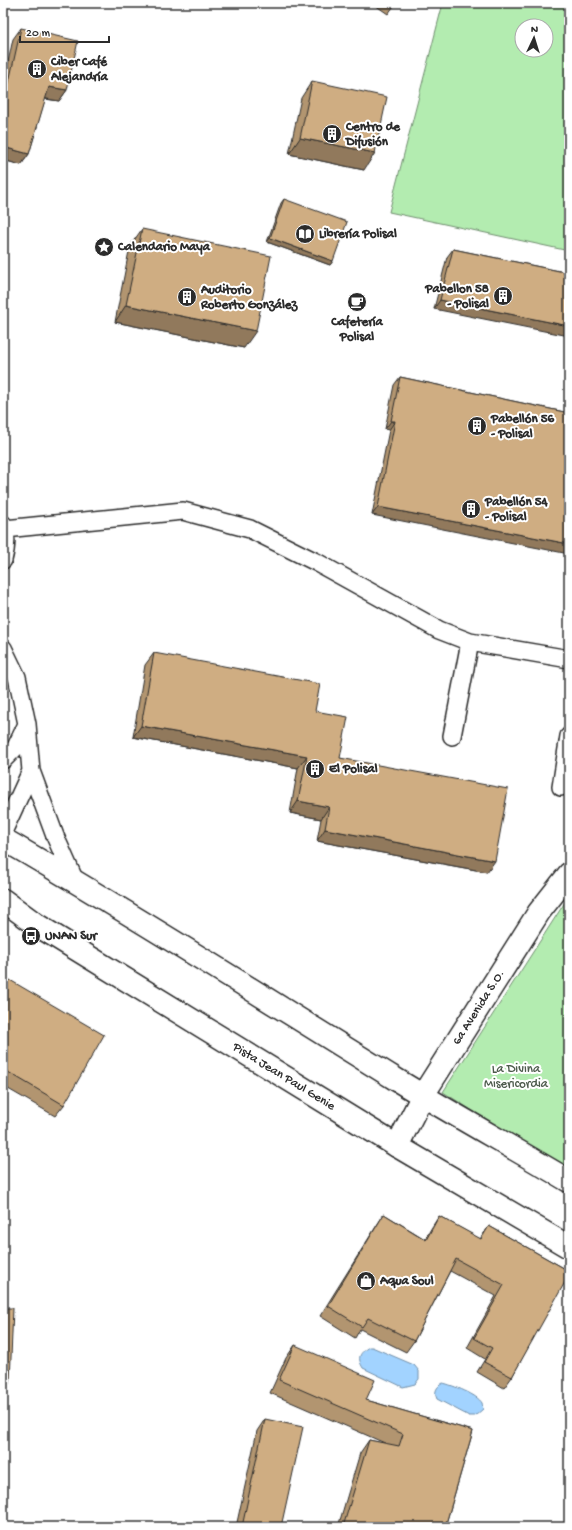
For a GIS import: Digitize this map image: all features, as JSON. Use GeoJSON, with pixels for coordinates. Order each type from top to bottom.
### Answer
{"type":"FeatureCollection","features":[{"type":"Feature","properties":{"kind":"main road"},"geometry":{"type":"LineString","coordinates":[[3,839],[75,880],[423,1095],[569,1181]]}},
{"type":"Feature","properties":{"kind":"main road","name":"6a Avenida S.O."},"geometry":{"type":"LineString","coordinates":[[397,1146],[423,1095],[539,912],[569,874]]}},
{"type":"Feature","properties":{"kind":"main road","name":"Pista Jean Paul Genie"},"geometry":{"type":"LineString","coordinates":[[3,900],[37,925],[397,1146],[569,1247]]}},
{"type":"Feature","properties":{"kind":"lane"},"geometry":{"type":"LineString","coordinates":[[3,560],[5,552],[4,527],[184,511],[250,530],[318,564],[439,630],[470,642],[569,659]]}},
{"type":"Feature","properties":{"kind":"lane"},"geometry":{"type":"LineString","coordinates":[[452,736],[470,642]]}},
{"type":"Feature","properties":{"kind":"lane"},"geometry":{"type":"LineString","coordinates":[[3,648],[17,676],[27,724],[31,771],[55,836],[75,880]]}},
{"type":"Feature","properties":{"kind":"lane"},"geometry":{"type":"LineString","coordinates":[[3,760],[16,747],[27,724]]}},
{"type":"Feature","properties":{"kind":"lane"},"geometry":{"type":"LineString","coordinates":[[561,787],[569,736]]}},
{"type":"Feature","properties":{"kind":"lane"},"geometry":{"type":"LineString","coordinates":[[3,832],[31,771]]}},
{"type":"Feature","properties":{"kind":"green space"},"geometry":{"type":"Polygon","coordinates":[[[443,3],[569,3],[569,251],[389,212],[443,3]]]}},
{"type":"Feature","properties":{"kind":"green space","name":"La Divina Misericordia"},"geometry":{"type":"Polygon","coordinates":[[[569,896],[569,1172],[443,1092],[569,896]]]}},
{"type":"Feature","properties":{"kind":"water"},"geometry":{"type":"Polygon","coordinates":[[[369,1347],[414,1365],[419,1371],[419,1379],[415,1384],[403,1387],[363,1368],[360,1361],[360,1356],[363,1351],[369,1347]]]}},
{"type":"Feature","properties":{"kind":"water"},"geometry":{"type":"Polygon","coordinates":[[[443,1383],[458,1388],[480,1400],[483,1409],[475,1416],[469,1416],[437,1399],[436,1390],[443,1383]]]}},
{"type":"Feature","properties":{"kind":"building"},"geometry":{"type":"Polygon","coordinates":[[[21,28],[78,41],[67,90],[49,87],[29,154],[3,147],[3,109],[21,28]]]}},
{"type":"Feature","properties":{"kind":"building","name":"Centro de Difusión"},"geometry":{"type":"Polygon","coordinates":[[[312,81],[387,97],[375,153],[300,138],[312,81]]]}},
{"type":"Feature","properties":{"kind":"building","name":"Librería Polisal"},"geometry":{"type":"Polygon","coordinates":[[[284,199],[347,222],[333,261],[270,238],[284,199]]]}},
{"type":"Feature","properties":{"kind":"building","name":"Auditorio Roberto González"},"geometry":{"type":"Polygon","coordinates":[[[142,229],[271,256],[256,331],[126,305],[142,229]]]}},
{"type":"Feature","properties":{"kind":"building","name":"Pabellon 58 - Polisal"},"geometry":{"type":"Polygon","coordinates":[[[453,249],[569,273],[569,326],[440,300],[453,249]]]}},
{"type":"Feature","properties":{"kind":"building"},"geometry":{"type":"Polygon","coordinates":[[[400,377],[569,413],[569,544],[378,507],[395,421],[391,421],[400,377]]]}},
{"type":"Feature","properties":{"kind":"building","name":"El Polisal"},"geometry":{"type":"Polygon","coordinates":[[[154,653],[320,684],[315,711],[348,717],[340,758],[508,789],[495,861],[325,829],[329,807],[298,801],[307,756],[141,726],[154,653]]]}},
{"type":"Feature","properties":{"kind":"building"},"geometry":{"type":"Polygon","coordinates":[[[3,976],[104,1035],[64,1105],[3,1069],[3,976]]]}},
{"type":"Feature","properties":{"kind":"building"},"geometry":{"type":"Polygon","coordinates":[[[384,1214],[426,1240],[439,1216],[481,1239],[489,1226],[569,1271],[569,1275],[512,1377],[484,1362],[492,1348],[474,1338],[504,1285],[456,1259],[414,1341],[368,1318],[362,1327],[328,1306],[384,1214]]]}},
{"type":"Feature","properties":{"kind":"building"},"geometry":{"type":"Polygon","coordinates":[[[3,1308],[13,1308],[10,1382],[3,1382],[3,1308]]]}},
{"type":"Feature","properties":{"kind":"building"},"geometry":{"type":"Polygon","coordinates":[[[295,1345],[375,1380],[366,1400],[473,1431],[445,1527],[343,1527],[369,1440],[399,1446],[403,1434],[279,1380],[295,1345]]]}},
{"type":"Feature","properties":{"kind":"building"},"geometry":{"type":"Polygon","coordinates":[[[265,1419],[303,1427],[281,1527],[242,1527],[265,1419]]]}},
{"type":"Feature","properties":{"kind":"place","name":"Ciber Café Alejandría"},"geometry":{"type":"Point","coordinates":[37,69]}},
{"type":"Feature","properties":{"kind":"place","name":"Centro de Difusión"},"geometry":{"type":"Point","coordinates":[332,134]}},
{"type":"Feature","properties":{"kind":"place","name":"Librería Polisal"},"geometry":{"type":"Point","coordinates":[305,234]}},
{"type":"Feature","properties":{"kind":"place","name":"Calendario Maya"},"geometry":{"type":"Point","coordinates":[104,247]}},
{"type":"Feature","properties":{"kind":"place","name":"Pabellon 58 - Polisal"},"geometry":{"type":"Point","coordinates":[503,296]}},
{"type":"Feature","properties":{"kind":"place","name":"Auditorio Roberto González"},"geometry":{"type":"Point","coordinates":[187,297]}},
{"type":"Feature","properties":{"kind":"place","name":"Cafetería Polisal"},"geometry":{"type":"Point","coordinates":[357,302]}},
{"type":"Feature","properties":{"kind":"place","name":"Pabellón 56 - Polisal"},"geometry":{"type":"Point","coordinates":[477,426]}},
{"type":"Feature","properties":{"kind":"place","name":"Pabellón 54 - Polisal"},"geometry":{"type":"Point","coordinates":[471,509]}},
{"type":"Feature","properties":{"kind":"place","name":"El Polisal"},"geometry":{"type":"Point","coordinates":[315,769]}},
{"type":"Feature","properties":{"kind":"place","name":"UNAN Sur"},"geometry":{"type":"Point","coordinates":[31,936]}},
{"type":"Feature","properties":{"kind":"place","name":"Aqua Soul"},"geometry":{"type":"Point","coordinates":[366,1281]}}]}
